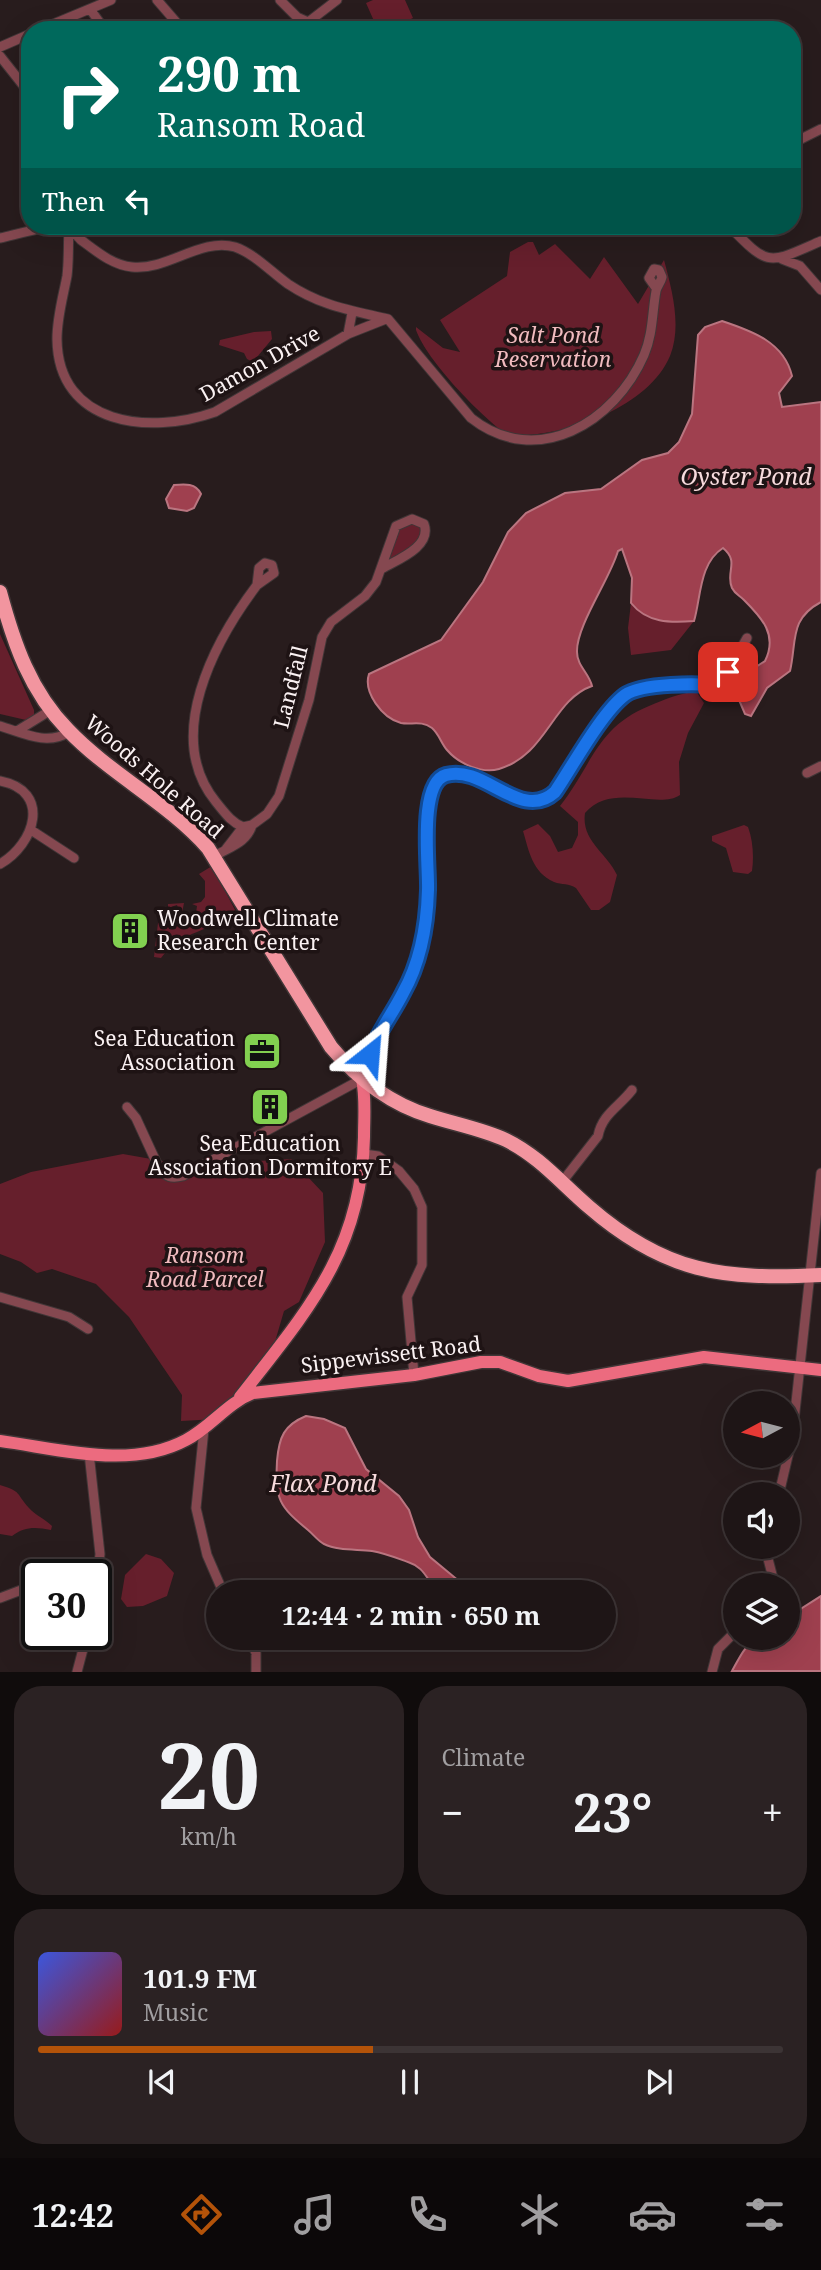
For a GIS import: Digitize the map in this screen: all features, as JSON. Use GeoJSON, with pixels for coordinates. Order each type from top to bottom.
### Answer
{"type":"FeatureCollection","features":[{"type":"Feature","properties":{"kind":"highway","name":"Woods Hole Road"},"geometry":{"type":"LineString","coordinates":[[0,592],[21,660],[51,710],[69,732],[221,853],[331,1047],[362,1079],[383,1095],[426,1115],[506,1140],[536,1159],[625,1235],[654,1253],[689,1268],[747,1276],[816,1275]]}},
{"type":"Feature","properties":{"kind":"main road"},"geometry":{"type":"LineString","coordinates":[[237,1400],[308,1309],[333,1267],[358,1206],[364,1154],[365,1095],[362,1079]]}},
{"type":"Feature","properties":{"kind":"main road","name":"Sippewissett Road"},"geometry":{"type":"LineString","coordinates":[[0,1441],[89,1453],[150,1454],[176,1445],[204,1429],[237,1400],[253,1393],[414,1375],[491,1362],[555,1380],[580,1380],[704,1357],[821,1370]]}},
{"type":"Feature","properties":{"kind":"street"},"geometry":{"type":"LineString","coordinates":[[61,21],[111,0]]}},
{"type":"Feature","properties":{"kind":"street"},"geometry":{"type":"LineString","coordinates":[[157,0],[175,21]]}},
{"type":"Feature","properties":{"kind":"street"},"geometry":{"type":"LineString","coordinates":[[280,0],[304,21]]}},
{"type":"Feature","properties":{"kind":"street"},"geometry":{"type":"LineString","coordinates":[[310,21],[337,0]]}},
{"type":"Feature","properties":{"kind":"street"},"geometry":{"type":"LineString","coordinates":[[90,9],[99,21]]}},
{"type":"Feature","properties":{"kind":"street"},"geometry":{"type":"LineString","coordinates":[[0,47],[21,38]]}},
{"type":"Feature","properties":{"kind":"street"},"geometry":{"type":"LineString","coordinates":[[0,56],[21,82]]}},
{"type":"Feature","properties":{"kind":"street"},"geometry":{"type":"LineString","coordinates":[[801,140],[820,133]]}},
{"type":"Feature","properties":{"kind":"street"},"geometry":{"type":"LineString","coordinates":[[0,238],[21,234]]}},
{"type":"Feature","properties":{"kind":"street","name":"Damon Drive"},"geometry":{"type":"LineString","coordinates":[[69,235],[67,274],[57,340],[60,359],[68,384],[78,397],[94,410],[118,419],[154,424],[191,421],[215,412],[348,334],[388,319]]}},
{"type":"Feature","properties":{"kind":"street"},"geometry":{"type":"LineString","coordinates":[[78,235],[113,262],[131,267],[152,267],[203,250],[234,247],[250,254],[289,285],[352,313],[388,319],[471,418],[486,430],[511,438],[549,438],[575,431],[589,423],[625,390],[650,341],[656,288]]}},
{"type":"Feature","properties":{"kind":"street"},"geometry":{"type":"LineString","coordinates":[[739,235],[763,258],[782,259],[800,265],[821,290]]}},
{"type":"Feature","properties":{"kind":"street"},"geometry":{"type":"LineString","coordinates":[[782,259],[821,241]]}},
{"type":"Feature","properties":{"kind":"street","name":"Damon Drive"},"geometry":{"type":"LineString","coordinates":[[348,334],[352,313]]}},
{"type":"Feature","properties":{"kind":"street","name":"Landfall"},"geometry":{"type":"LineString","coordinates":[[221,853],[233,848],[250,832],[248,826],[267,814],[279,796],[309,700],[322,637],[336,618],[368,593],[383,568],[389,539],[396,526],[412,519],[424,524],[426,532],[423,541],[383,568]]}},
{"type":"Feature","properties":{"kind":"street"},"geometry":{"type":"LineString","coordinates":[[248,826],[232,821],[206,789],[196,765],[194,737],[200,698],[210,663],[226,628],[257,585]]}},
{"type":"Feature","properties":{"kind":"street"},"geometry":{"type":"LineString","coordinates":[[127,1107],[136,1118],[159,1168],[164,1175],[173,1178],[183,1176],[362,1079],[374,1044],[413,972],[424,932],[428,893],[429,798],[436,782],[444,776],[458,775],[499,788],[522,800],[542,800],[555,792],[609,713],[626,694],[644,688],[707,684],[720,686],[747,638]]}},
{"type":"Feature","properties":{"kind":"street"},"geometry":{"type":"LineString","coordinates":[[17,731],[51,710]]}},
{"type":"Feature","properties":{"kind":"street"},"geometry":{"type":"LineString","coordinates":[[0,726],[52,739],[69,732]]}},
{"type":"Feature","properties":{"kind":"street"},"geometry":{"type":"LineString","coordinates":[[807,773],[821,766]]}},
{"type":"Feature","properties":{"kind":"street"},"geometry":{"type":"LineString","coordinates":[[0,781],[26,792],[31,803],[31,831],[26,843],[0,864]]}},
{"type":"Feature","properties":{"kind":"street"},"geometry":{"type":"LineString","coordinates":[[31,831],[74,858]]}},
{"type":"Feature","properties":{"kind":"street"},"geometry":{"type":"LineString","coordinates":[[562,1182],[598,1136],[600,1126],[610,1112],[632,1090]]}},
{"type":"Feature","properties":{"kind":"street"},"geometry":{"type":"LineString","coordinates":[[364,1154],[378,1156],[399,1171],[414,1189],[422,1207],[422,1265],[407,1297],[414,1375]]}},
{"type":"Feature","properties":{"kind":"street"},"geometry":{"type":"LineString","coordinates":[[782,1482],[790,1456],[800,1368],[816,1275],[821,1173]]}},
{"type":"Feature","properties":{"kind":"street"},"geometry":{"type":"LineString","coordinates":[[0,1297],[69,1317],[88,1329]]}},
{"type":"Feature","properties":{"kind":"street"},"geometry":{"type":"LineString","coordinates":[[204,1429],[196,1508],[207,1555],[218,1580]]}},
{"type":"Feature","properties":{"kind":"street"},"geometry":{"type":"LineString","coordinates":[[89,1453],[96,1511],[98,1559]]}},
{"type":"Feature","properties":{"kind":"street"},"geometry":{"type":"LineString","coordinates":[[0,1598],[21,1590]]}},
{"type":"Feature","properties":{"kind":"street"},"geometry":{"type":"LineString","coordinates":[[712,1671],[718,1649],[723,1644]]}},
{"type":"Feature","properties":{"kind":"street"},"geometry":{"type":"LineString","coordinates":[[77,1671],[83,1650]]}},
{"type":"Feature","properties":{"kind":"street"},"geometry":{"type":"LineString","coordinates":[[255,1650],[256,1671]]}},
{"type":"Feature","properties":{"kind":"green space"},"geometry":{"type":"Polygon","coordinates":[[[373,0],[405,0],[413,18],[406,21],[374,21],[366,3],[373,0]]]}},
{"type":"Feature","properties":{"kind":"green space","name":"Salt Pond Reservation"},"geometry":{"type":"Polygon","coordinates":[[[533,242],[539,255],[555,244],[590,279],[604,257],[638,304],[664,260],[674,308],[674,344],[659,375],[643,391],[600,417],[551,432],[507,435],[483,415],[443,372],[422,343],[416,327],[443,348],[460,352],[440,320],[507,276],[510,252],[533,242]]]}},
{"type":"Feature","properties":{"kind":"green space"},"geometry":{"type":"Polygon","coordinates":[[[271,331],[272,339],[253,362],[247,359],[244,353],[219,345],[220,340],[271,331]]]}},
{"type":"Feature","properties":{"kind":"green space"},"geometry":{"type":"Polygon","coordinates":[[[415,523],[422,528],[420,540],[388,561],[397,529],[415,523]]]}},
{"type":"Feature","properties":{"kind":"green space"},"geometry":{"type":"Polygon","coordinates":[[[631,603],[644,615],[652,618],[676,622],[694,621],[671,650],[631,655],[628,628],[631,603]]]}},
{"type":"Feature","properties":{"kind":"green space"},"geometry":{"type":"Polygon","coordinates":[[[0,634],[34,710],[34,716],[26,720],[0,714],[0,634]]]}},
{"type":"Feature","properties":{"kind":"green space"},"geometry":{"type":"Polygon","coordinates":[[[696,691],[704,703],[688,733],[679,762],[680,795],[660,800],[608,799],[585,813],[590,839],[617,875],[610,902],[599,910],[591,910],[576,888],[554,882],[541,873],[532,860],[523,831],[538,824],[550,836],[558,852],[572,848],[578,835],[578,822],[560,806],[606,736],[631,715],[649,706],[696,691]]]}},
{"type":"Feature","properties":{"kind":"green space"},"geometry":{"type":"Polygon","coordinates":[[[744,825],[748,827],[753,849],[752,871],[748,874],[733,872],[726,848],[712,841],[712,836],[744,825]]]}},
{"type":"Feature","properties":{"kind":"green space"},"geometry":{"type":"Polygon","coordinates":[[[212,866],[235,910],[215,924],[178,941],[161,958],[154,957],[158,923],[180,913],[177,905],[168,908],[168,904],[184,903],[181,918],[195,920],[197,906],[192,904],[201,902],[205,897],[205,881],[199,874],[212,866]]]}},
{"type":"Feature","properties":{"kind":"green space","name":"Ransom Road Parcel"},"geometry":{"type":"Polygon","coordinates":[[[123,1154],[168,1162],[199,1178],[226,1163],[291,1159],[323,1193],[325,1242],[299,1302],[284,1311],[269,1362],[217,1419],[181,1421],[182,1395],[129,1317],[96,1284],[52,1269],[37,1273],[21,1262],[0,1254],[0,1184],[31,1172],[123,1154]]]}},
{"type":"Feature","properties":{"kind":"green space"},"geometry":{"type":"Polygon","coordinates":[[[0,1485],[18,1493],[31,1510],[52,1526],[51,1530],[31,1528],[12,1536],[0,1534],[0,1485]]]}},
{"type":"Feature","properties":{"kind":"green space"},"geometry":{"type":"Polygon","coordinates":[[[146,1554],[161,1559],[174,1573],[167,1596],[143,1606],[127,1607],[121,1599],[125,1575],[146,1554]]]}},
{"type":"Feature","properties":{"kind":"water","name":"Oyster Pond"},"geometry":{"type":"Polygon","coordinates":[[[722,321],[755,334],[782,354],[792,376],[779,393],[782,407],[821,402],[821,602],[799,623],[790,671],[767,688],[751,716],[745,714],[739,700],[739,678],[765,661],[770,643],[762,620],[732,588],[731,558],[728,553],[723,548],[709,562],[694,621],[676,622],[644,615],[631,603],[632,578],[622,549],[618,551],[578,641],[578,657],[592,686],[567,703],[539,740],[515,762],[492,770],[471,767],[452,755],[432,728],[420,723],[401,723],[387,716],[371,696],[369,674],[441,640],[483,582],[508,532],[526,513],[565,493],[601,489],[642,460],[668,453],[679,442],[692,414],[698,335],[705,327],[722,321]]]}},
{"type":"Feature","properties":{"kind":"water"},"geometry":{"type":"Polygon","coordinates":[[[174,485],[190,485],[199,490],[201,494],[194,508],[187,511],[169,508],[166,499],[174,485]]]}},
{"type":"Feature","properties":{"kind":"water","name":"Flax Pond"},"geometry":{"type":"Polygon","coordinates":[[[306,1416],[324,1419],[345,1428],[366,1469],[399,1496],[409,1510],[418,1537],[430,1557],[458,1580],[429,1580],[417,1566],[408,1562],[377,1552],[329,1546],[291,1515],[278,1494],[278,1453],[284,1433],[292,1423],[306,1416]]]}},
{"type":"Feature","properties":{"kind":"water"},"geometry":{"type":"Polygon","coordinates":[[[821,1596],[821,1671],[732,1671],[745,1650],[800,1650],[800,1609],[821,1596]]]}},
{"type":"Feature","properties":{"kind":"place","name":"Woodwell Climate Research Center"},"geometry":{"type":"Point","coordinates":[130,931]}},
{"type":"Feature","properties":{"kind":"place","name":"Sea Education Association"},"geometry":{"type":"Point","coordinates":[262,1051]}},
{"type":"Feature","properties":{"kind":"place","name":"Sea Education Association Dormitory E"},"geometry":{"type":"Point","coordinates":[270,1107]}},
{"type":"Feature","properties":{"kind":"route"},"geometry":{"type":"LineString","coordinates":[[370,1054],[413,972],[424,932],[428,893],[428,810],[430,792],[436,782],[444,776],[463,775],[528,802],[542,800],[555,792],[609,713],[626,694],[644,688],[707,684],[720,686],[728,672]]}}]}
